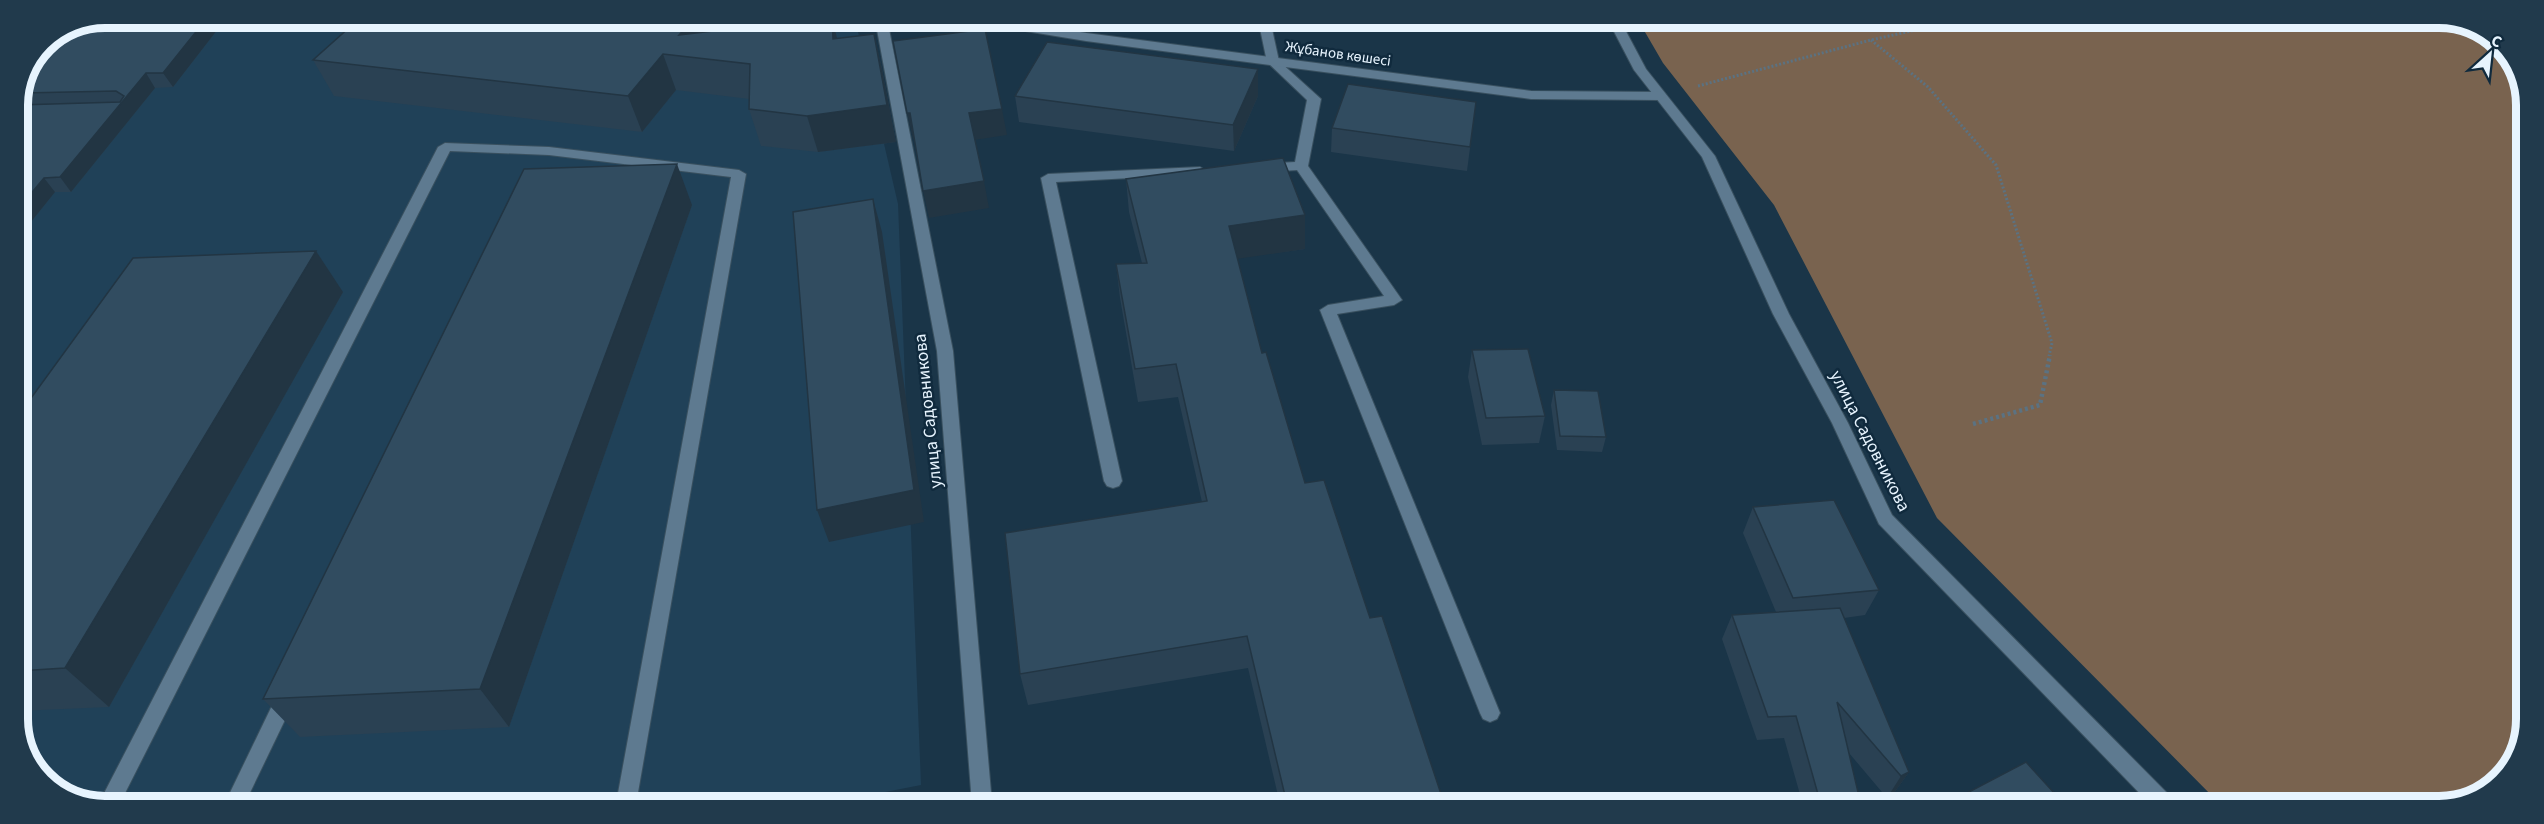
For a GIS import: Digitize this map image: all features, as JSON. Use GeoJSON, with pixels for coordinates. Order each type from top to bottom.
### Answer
{"type":"FeatureCollection","features":[{"type":"Feature","properties":{"kind":"street","name":"улица Садовникова"},"geometry":{"type":"LineString","coordinates":[[883,28],[945,351],[981,796]]}},
{"type":"Feature","properties":{"kind":"street","name":"Жұбанов көшесі"},"geometry":{"type":"LineString","coordinates":[[1039,28],[1273,62],[1531,95],[1660,96]]}},
{"type":"Feature","properties":{"kind":"street"},"geometry":{"type":"LineString","coordinates":[[1266,28],[1273,62],[1314,99],[1300,166],[1394,300],[1328,310],[1490,712]]}},
{"type":"Feature","properties":{"kind":"street","name":"улица Садовникова"},"geometry":{"type":"LineString","coordinates":[[1618,28],[1640,70],[1708,156],[1781,314],[1840,423],[1885,519],[2156,796]]}},
{"type":"Feature","properties":{"kind":"street"},"geometry":{"type":"LineString","coordinates":[[113,796],[445,147],[549,151],[739,174],[627,796]]}},
{"type":"Feature","properties":{"kind":"street"},"geometry":{"type":"LineString","coordinates":[[539,173],[549,151]]}},
{"type":"Feature","properties":{"kind":"street"},"geometry":{"type":"LineString","coordinates":[[1255,168],[1300,166]]}},
{"type":"Feature","properties":{"kind":"street"},"geometry":{"type":"LineString","coordinates":[[1113,481],[1048,178],[1220,170]]}},
{"type":"Feature","properties":{"kind":"street"},"geometry":{"type":"LineString","coordinates":[[238,796],[297,675]]}},
{"type":"Feature","properties":{"kind":"path"},"geometry":{"type":"LineString","coordinates":[[1660,96],[1924,28]]}},
{"type":"Feature","properties":{"kind":"path"},"geometry":{"type":"LineString","coordinates":[[1871,40],[1928,87],[1996,165],[2052,343],[2040,405],[1973,424]]}},
{"type":"Feature","properties":{"kind":"shaded area"},"geometry":{"type":"Polygon","coordinates":[[[105,28],[857,28],[898,204],[921,785],[865,796],[105,796],[85,793],[63,783],[51,773],[39,757],[31,739],[29,724],[28,105],[34,76],[41,63],[63,41],[76,34],[105,28]]]}},
{"type":"Feature","properties":{"kind":"shaded area"},"geometry":{"type":"Polygon","coordinates":[[[1643,28],[2439,28],[2459,31],[2481,41],[2505,67],[2510,76],[2515,100],[2516,719],[2513,739],[2503,761],[2485,780],[2473,788],[2449,795],[2212,796],[1937,518],[1774,205],[1663,63],[1643,28]]]}},
{"type":"Feature","properties":{"kind":"building"},"geometry":{"type":"Polygon","coordinates":[[[105,28],[199,28],[163,73],[146,73],[60,177],[44,178],[28,197],[28,105],[120,102],[124,96],[116,91],[30,93],[34,76],[41,63],[63,41],[76,34],[105,28]]]}},
{"type":"Feature","properties":{"kind":"building"},"geometry":{"type":"Polygon","coordinates":[[[349,28],[685,28],[679,35],[738,28],[832,28],[833,39],[874,34],[887,105],[807,116],[749,109],[750,64],[663,54],[628,96],[313,60],[349,28]]]}},
{"type":"Feature","properties":{"kind":"building"},"geometry":{"type":"Polygon","coordinates":[[[985,29],[1002,109],[969,113],[984,181],[923,191],[910,113],[907,113],[893,41],[985,29]]]}},
{"type":"Feature","properties":{"kind":"building"},"geometry":{"type":"Polygon","coordinates":[[[1047,42],[1258,69],[1233,125],[1015,96],[1047,42]]]}},
{"type":"Feature","properties":{"kind":"building"},"geometry":{"type":"Polygon","coordinates":[[[1348,84],[1476,102],[1470,147],[1332,128],[1348,84]]]}},
{"type":"Feature","properties":{"kind":"building"},"geometry":{"type":"Polygon","coordinates":[[[1283,158],[1305,215],[1229,226],[1262,353],[1266,352],[1305,483],[1324,480],[1370,618],[1382,616],[1442,796],[1285,796],[1247,636],[1020,674],[1005,533],[1207,501],[1176,364],[1135,369],[1116,264],[1147,263],[1126,179],[1283,158]]]}},
{"type":"Feature","properties":{"kind":"building"},"geometry":{"type":"Polygon","coordinates":[[[677,164],[480,689],[263,699],[524,169],[677,164]]]}},
{"type":"Feature","properties":{"kind":"building"},"geometry":{"type":"Polygon","coordinates":[[[873,199],[914,490],[817,510],[793,212],[873,199]]]}},
{"type":"Feature","properties":{"kind":"building"},"geometry":{"type":"Polygon","coordinates":[[[316,251],[65,668],[29,670],[28,402],[133,258],[316,251]]]}},
{"type":"Feature","properties":{"kind":"building"},"geometry":{"type":"Polygon","coordinates":[[[1528,349],[1545,416],[1486,418],[1472,350],[1528,349]]]}},
{"type":"Feature","properties":{"kind":"building"},"geometry":{"type":"Polygon","coordinates":[[[1554,390],[1598,391],[1606,437],[1560,436],[1554,390]]]}},
{"type":"Feature","properties":{"kind":"building"},"geometry":{"type":"Polygon","coordinates":[[[1834,500],[1879,590],[1793,598],[1753,507],[1834,500]]]}},
{"type":"Feature","properties":{"kind":"building"},"geometry":{"type":"Polygon","coordinates":[[[1840,608],[1909,772],[1901,776],[1837,702],[1859,796],[1818,796],[1796,716],[1768,717],[1732,615],[1840,608]]]}},
{"type":"Feature","properties":{"kind":"building"},"geometry":{"type":"Polygon","coordinates":[[[2026,762],[2057,796],[1961,796],[2026,762]]]}}]}
